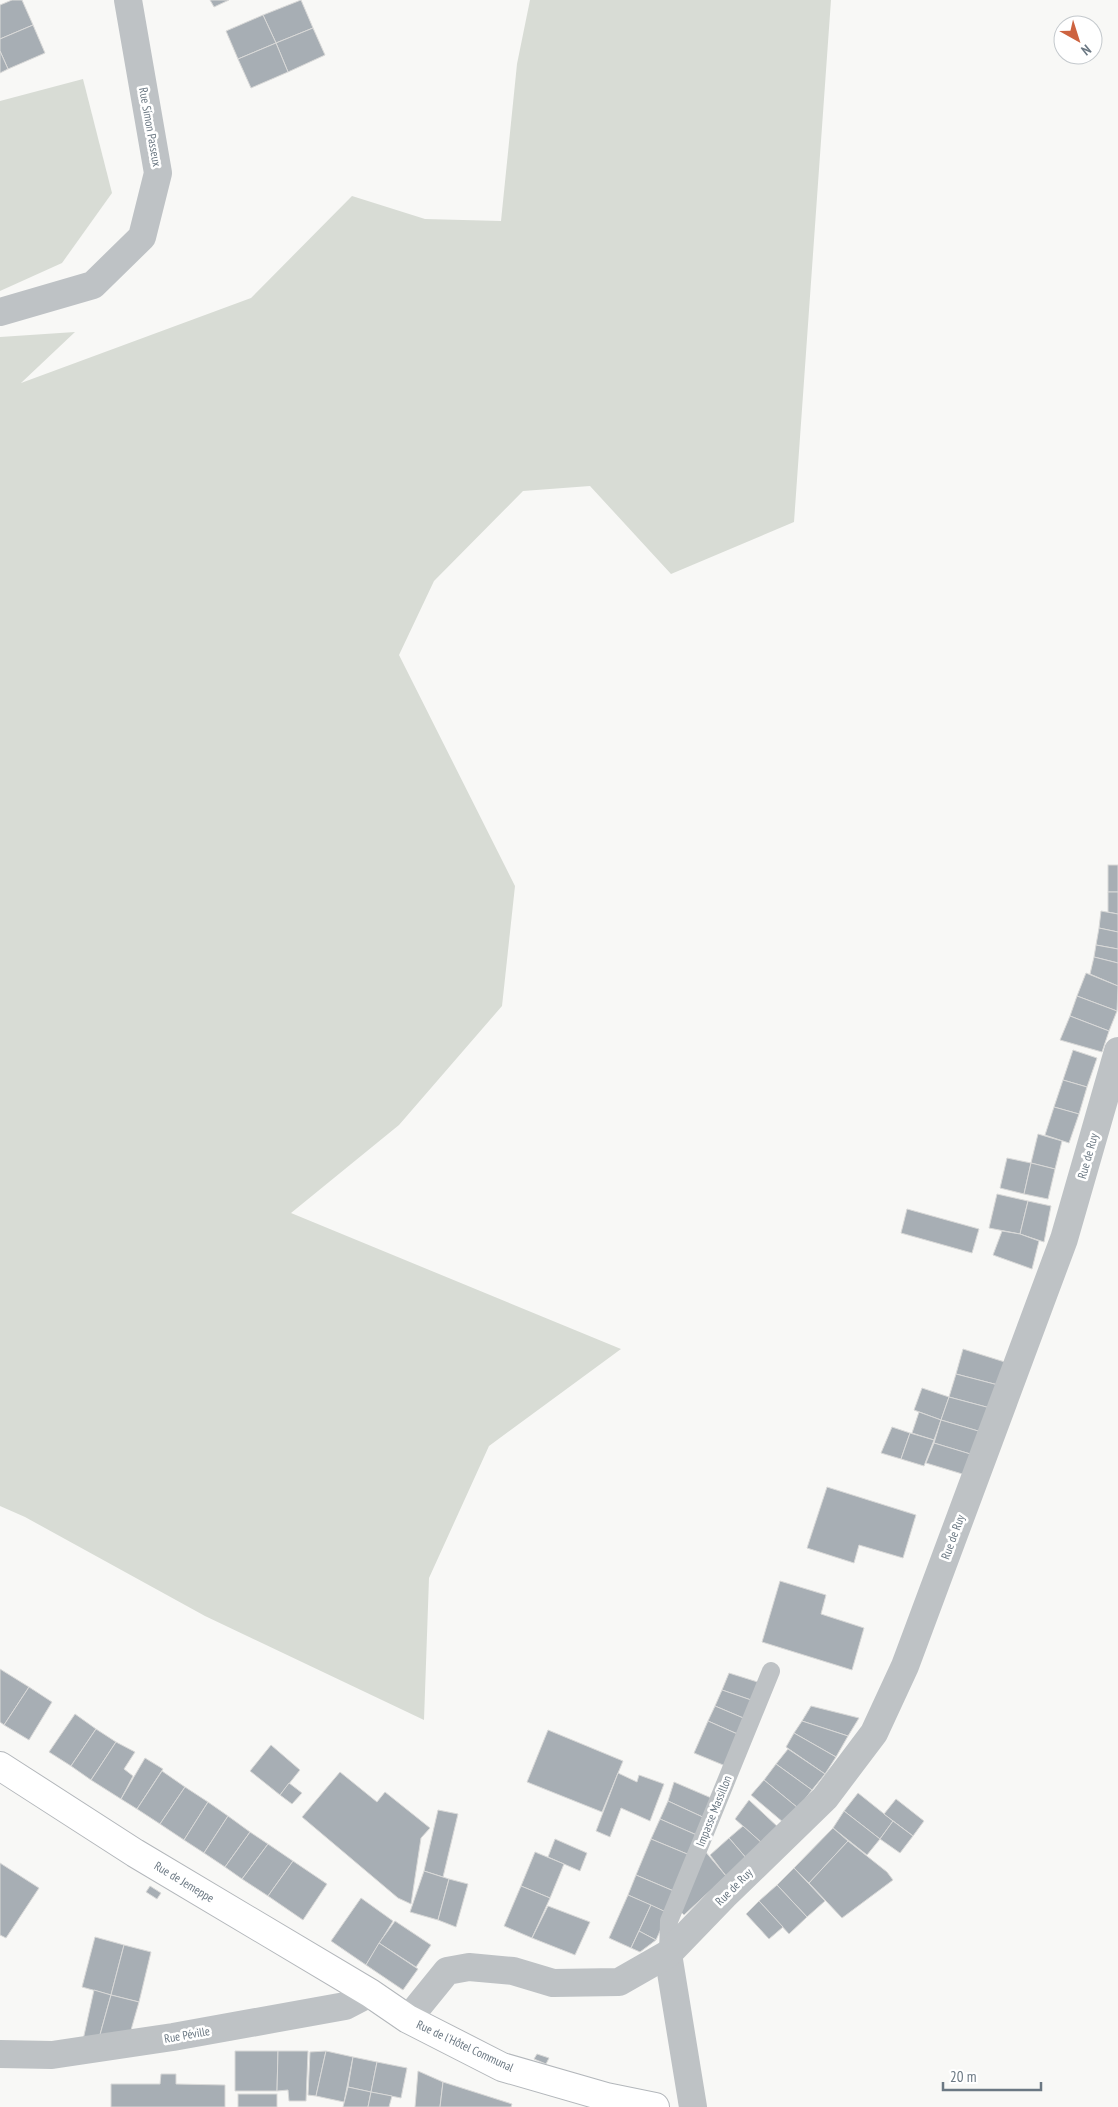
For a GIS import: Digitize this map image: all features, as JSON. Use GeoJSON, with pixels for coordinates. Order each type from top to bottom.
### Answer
{"type":"FeatureCollection","features":[{"type":"Feature","properties":{"kind":"street","name":"Rue Simon Passeux"},"geometry":{"type":"LineString","coordinates":[[0,312],[93,285],[142,237],[158,173],[128,0]]}},
{"type":"Feature","properties":{"kind":"street","name":"Rue de Ruy"},"geometry":{"type":"LineString","coordinates":[[408,2019],[447,1971],[469,1967],[513,1971],[553,1983],[619,1982],[668,1954],[724,1896],[825,1798],[874,1733],[905,1666],[1064,1239],[1118,1051]]}},
{"type":"Feature","properties":{"kind":"street","name":"Rue de Jemeppe"},"geometry":{"type":"LineString","coordinates":[[0,1766],[135,1853],[370,1993]]}},
{"type":"Feature","properties":{"kind":"street"},"geometry":{"type":"LineString","coordinates":[[668,1954],[693,2107]]}},
{"type":"Feature","properties":{"kind":"street","name":"Rue de l'Hôtel Communal"},"geometry":{"type":"LineString","coordinates":[[370,1993],[408,2019],[502,2066],[606,2097],[655,2107]]}},
{"type":"Feature","properties":{"kind":"street","name":"Rue Péville"},"geometry":{"type":"LineString","coordinates":[[0,2054],[52,2055],[173,2038],[345,2006],[370,1993]]}},
{"type":"Feature","properties":{"kind":"lane","name":"Impasse Massillon"},"geometry":{"type":"LineString","coordinates":[[668,1954],[669,1921],[771,1670]]}},
{"type":"Feature","properties":{"kind":"shaded area"},"geometry":{"type":"Polygon","coordinates":[[[530,0],[831,0],[794,522],[671,574],[590,486],[523,491],[434,581],[399,655],[515,886],[502,1006],[399,1125],[291,1213],[621,1349],[489,1446],[429,1578],[424,1720],[205,1616],[25,1517],[0,1506],[0,337],[75,332],[21,383],[251,298],[352,196],[425,219],[501,221],[517,64],[530,0]]]}},
{"type":"Feature","properties":{"kind":"shaded area"},"geometry":{"type":"Polygon","coordinates":[[[83,79],[112,193],[62,263],[0,291],[0,101],[83,79]]]}},
{"type":"Feature","properties":{"kind":"building"},"geometry":{"type":"Polygon","coordinates":[[[12,0],[22,0],[33,25],[0,39],[0,5],[12,0]]]}},
{"type":"Feature","properties":{"kind":"building"},"geometry":{"type":"Polygon","coordinates":[[[210,0],[229,0],[214,7],[210,0]]]}},
{"type":"Feature","properties":{"kind":"building"},"geometry":{"type":"Polygon","coordinates":[[[301,0],[313,28],[276,43],[263,15],[301,0]]]}},
{"type":"Feature","properties":{"kind":"building"},"geometry":{"type":"Polygon","coordinates":[[[263,15],[276,43],[238,59],[226,31],[263,15]]]}},
{"type":"Feature","properties":{"kind":"building"},"geometry":{"type":"Polygon","coordinates":[[[33,25],[45,53],[8,69],[0,51],[0,39],[33,25]]]}},
{"type":"Feature","properties":{"kind":"building"},"geometry":{"type":"Polygon","coordinates":[[[313,28],[325,55],[288,72],[276,43],[313,28]]]}},
{"type":"Feature","properties":{"kind":"building"},"geometry":{"type":"Polygon","coordinates":[[[276,43],[288,72],[251,88],[238,59],[276,43]]]}},
{"type":"Feature","properties":{"kind":"building"},"geometry":{"type":"Polygon","coordinates":[[[0,51],[8,69],[0,73],[0,51]]]}},
{"type":"Feature","properties":{"kind":"building"},"geometry":{"type":"Polygon","coordinates":[[[1108,865],[1118,865],[1118,892],[1108,892],[1108,865]]]}},
{"type":"Feature","properties":{"kind":"building"},"geometry":{"type":"Polygon","coordinates":[[[1108,892],[1118,892],[1118,914],[1108,912],[1108,892]]]}},
{"type":"Feature","properties":{"kind":"building"},"geometry":{"type":"Polygon","coordinates":[[[1101,911],[1118,914],[1118,932],[1099,928],[1101,911]]]}},
{"type":"Feature","properties":{"kind":"building"},"geometry":{"type":"Polygon","coordinates":[[[1099,928],[1118,932],[1118,949],[1096,945],[1099,928]]]}},
{"type":"Feature","properties":{"kind":"building"},"geometry":{"type":"Polygon","coordinates":[[[1096,945],[1118,949],[1118,963],[1094,957],[1096,945]]]}},
{"type":"Feature","properties":{"kind":"building"},"geometry":{"type":"Polygon","coordinates":[[[1094,957],[1118,963],[1118,986],[1090,974],[1094,957]]]}},
{"type":"Feature","properties":{"kind":"building"},"geometry":{"type":"Polygon","coordinates":[[[1086,973],[1118,986],[1117,1011],[1077,996],[1086,973]]]}},
{"type":"Feature","properties":{"kind":"building"},"geometry":{"type":"Polygon","coordinates":[[[1077,996],[1117,1011],[1109,1031],[1070,1016],[1077,996]]]}},
{"type":"Feature","properties":{"kind":"building"},"geometry":{"type":"Polygon","coordinates":[[[1070,1016],[1109,1031],[1102,1052],[1060,1040],[1070,1016]]]}},
{"type":"Feature","properties":{"kind":"building"},"geometry":{"type":"Polygon","coordinates":[[[1073,1050],[1097,1058],[1087,1087],[1063,1080],[1073,1050]]]}},
{"type":"Feature","properties":{"kind":"building"},"geometry":{"type":"Polygon","coordinates":[[[1063,1080],[1087,1087],[1079,1114],[1054,1107],[1063,1080]]]}},
{"type":"Feature","properties":{"kind":"building"},"geometry":{"type":"Polygon","coordinates":[[[1054,1107],[1079,1114],[1069,1143],[1045,1135],[1054,1107]]]}},
{"type":"Feature","properties":{"kind":"building"},"geometry":{"type":"Polygon","coordinates":[[[1038,1134],[1062,1141],[1055,1169],[1031,1163],[1038,1134]]]}},
{"type":"Feature","properties":{"kind":"building"},"geometry":{"type":"Polygon","coordinates":[[[1007,1158],[1031,1163],[1024,1194],[1000,1188],[1007,1158]]]}},
{"type":"Feature","properties":{"kind":"building"},"geometry":{"type":"Polygon","coordinates":[[[1031,1163],[1055,1169],[1048,1199],[1024,1194],[1031,1163]]]}},
{"type":"Feature","properties":{"kind":"building"},"geometry":{"type":"Polygon","coordinates":[[[997,1194],[1028,1201],[1020,1234],[989,1228],[997,1194]]]}},
{"type":"Feature","properties":{"kind":"building"},"geometry":{"type":"Polygon","coordinates":[[[1028,1201],[1051,1206],[1044,1242],[1020,1234],[1028,1201]]]}},
{"type":"Feature","properties":{"kind":"building"},"geometry":{"type":"Polygon","coordinates":[[[907,1209],[979,1229],[972,1253],[901,1233],[907,1209]]]}},
{"type":"Feature","properties":{"kind":"building"},"geometry":{"type":"Polygon","coordinates":[[[1002,1231],[1020,1234],[1039,1241],[1032,1269],[993,1255],[1002,1231]]]}},
{"type":"Feature","properties":{"kind":"building"},"geometry":{"type":"Polygon","coordinates":[[[963,1349],[1008,1363],[1002,1386],[956,1374],[963,1349]]]}},
{"type":"Feature","properties":{"kind":"building"},"geometry":{"type":"Polygon","coordinates":[[[956,1374],[1002,1386],[994,1409],[949,1397],[956,1374]]]}},
{"type":"Feature","properties":{"kind":"building"},"geometry":{"type":"Polygon","coordinates":[[[922,1388],[949,1397],[941,1420],[914,1410],[922,1388]]]}},
{"type":"Feature","properties":{"kind":"building"},"geometry":{"type":"Polygon","coordinates":[[[949,1397],[994,1409],[985,1433],[941,1420],[949,1397]]]}},
{"type":"Feature","properties":{"kind":"building"},"geometry":{"type":"Polygon","coordinates":[[[919,1412],[941,1420],[934,1440],[912,1433],[919,1412]]]}},
{"type":"Feature","properties":{"kind":"building"},"geometry":{"type":"Polygon","coordinates":[[[941,1420],[985,1433],[977,1456],[934,1443],[941,1420]]]}},
{"type":"Feature","properties":{"kind":"building"},"geometry":{"type":"Polygon","coordinates":[[[892,1427],[910,1433],[901,1459],[881,1453],[892,1427]]]}},
{"type":"Feature","properties":{"kind":"building"},"geometry":{"type":"Polygon","coordinates":[[[910,1433],[934,1440],[924,1466],[901,1459],[910,1433]]]}},
{"type":"Feature","properties":{"kind":"building"},"geometry":{"type":"Polygon","coordinates":[[[934,1443],[977,1456],[969,1476],[926,1463],[934,1443]]]}},
{"type":"Feature","properties":{"kind":"building"},"geometry":{"type":"Polygon","coordinates":[[[827,1487],[916,1515],[903,1558],[859,1545],[854,1563],[807,1548],[827,1487]]]}},
{"type":"Feature","properties":{"kind":"building"},"geometry":{"type":"Polygon","coordinates":[[[780,1581],[826,1595],[821,1614],[864,1628],[852,1670],[762,1642],[780,1581]]]}},
{"type":"Feature","properties":{"kind":"building"},"geometry":{"type":"Polygon","coordinates":[[[0,1669],[29,1687],[4,1725],[0,1722],[0,1669]]]}},
{"type":"Feature","properties":{"kind":"building"},"geometry":{"type":"Polygon","coordinates":[[[729,1673],[764,1684],[757,1702],[722,1690],[729,1673]]]}},
{"type":"Feature","properties":{"kind":"building"},"geometry":{"type":"Polygon","coordinates":[[[29,1687],[52,1702],[29,1740],[4,1725],[29,1687]]]}},
{"type":"Feature","properties":{"kind":"building"},"geometry":{"type":"Polygon","coordinates":[[[722,1690],[757,1702],[748,1720],[715,1706],[722,1690]]]}},
{"type":"Feature","properties":{"kind":"building"},"geometry":{"type":"Polygon","coordinates":[[[715,1706],[748,1720],[742,1736],[708,1721],[715,1706]]]}},
{"type":"Feature","properties":{"kind":"building"},"geometry":{"type":"Polygon","coordinates":[[[811,1706],[859,1718],[848,1736],[802,1721],[811,1706]]]}},
{"type":"Feature","properties":{"kind":"building"},"geometry":{"type":"Polygon","coordinates":[[[75,1714],[96,1729],[71,1766],[49,1752],[75,1714]]]}},
{"type":"Feature","properties":{"kind":"building"},"geometry":{"type":"Polygon","coordinates":[[[708,1721],[742,1736],[728,1767],[694,1753],[708,1721]]]}},
{"type":"Feature","properties":{"kind":"building"},"geometry":{"type":"Polygon","coordinates":[[[802,1721],[848,1736],[836,1757],[794,1733],[802,1721]]]}},
{"type":"Feature","properties":{"kind":"building"},"geometry":{"type":"Polygon","coordinates":[[[96,1729],[116,1742],[91,1780],[71,1766],[96,1729]]]}},
{"type":"Feature","properties":{"kind":"building"},"geometry":{"type":"Polygon","coordinates":[[[548,1730],[623,1761],[602,1812],[527,1782],[548,1730]]]}},
{"type":"Feature","properties":{"kind":"building"},"geometry":{"type":"Polygon","coordinates":[[[794,1733],[836,1757],[825,1774],[786,1747],[794,1733]]]}},
{"type":"Feature","properties":{"kind":"building"},"geometry":{"type":"Polygon","coordinates":[[[116,1742],[135,1752],[124,1769],[133,1776],[121,1799],[91,1780],[116,1742]]]}},
{"type":"Feature","properties":{"kind":"building"},"geometry":{"type":"Polygon","coordinates":[[[271,1745],[300,1770],[280,1795],[250,1771],[271,1745]]]}},
{"type":"Feature","properties":{"kind":"building"},"geometry":{"type":"Polygon","coordinates":[[[788,1749],[825,1774],[812,1790],[776,1764],[788,1749]]]}},
{"type":"Feature","properties":{"kind":"building"},"geometry":{"type":"Polygon","coordinates":[[[145,1758],[163,1769],[137,1809],[121,1799],[145,1758]]]}},
{"type":"Feature","properties":{"kind":"building"},"geometry":{"type":"Polygon","coordinates":[[[776,1764],[812,1790],[798,1808],[764,1780],[776,1764]]]}},
{"type":"Feature","properties":{"kind":"building"},"geometry":{"type":"Polygon","coordinates":[[[162,1771],[185,1787],[160,1824],[137,1809],[162,1771]]]}},
{"type":"Feature","properties":{"kind":"building"},"geometry":{"type":"Polygon","coordinates":[[[340,1772],[377,1802],[385,1792],[430,1828],[421,1838],[411,1904],[398,1898],[302,1817],[340,1772]]]}},
{"type":"Feature","properties":{"kind":"building"},"geometry":{"type":"Polygon","coordinates":[[[618,1773],[637,1782],[639,1775],[664,1784],[650,1821],[621,1808],[610,1837],[596,1831],[618,1773]]]}},
{"type":"Feature","properties":{"kind":"building"},"geometry":{"type":"Polygon","coordinates":[[[764,1780],[798,1808],[784,1823],[751,1795],[764,1780]]]}},
{"type":"Feature","properties":{"kind":"building"},"geometry":{"type":"Polygon","coordinates":[[[674,1782],[716,1800],[707,1819],[668,1801],[674,1782]]]}},
{"type":"Feature","properties":{"kind":"building"},"geometry":{"type":"Polygon","coordinates":[[[289,1783],[302,1793],[292,1804],[280,1795],[289,1783]]]}},
{"type":"Feature","properties":{"kind":"building"},"geometry":{"type":"Polygon","coordinates":[[[185,1787],[208,1802],[184,1840],[160,1824],[185,1787]]]}},
{"type":"Feature","properties":{"kind":"building"},"geometry":{"type":"Polygon","coordinates":[[[858,1793],[893,1821],[880,1839],[844,1811],[858,1793]]]}},
{"type":"Feature","properties":{"kind":"building"},"geometry":{"type":"Polygon","coordinates":[[[896,1799],[924,1821],[913,1836],[884,1814],[896,1799]]]}},
{"type":"Feature","properties":{"kind":"building"},"geometry":{"type":"Polygon","coordinates":[[[749,1800],[779,1828],[763,1844],[735,1819],[749,1800]]]}},
{"type":"Feature","properties":{"kind":"building"},"geometry":{"type":"Polygon","coordinates":[[[668,1801],[707,1819],[699,1836],[660,1819],[668,1801]]]}},
{"type":"Feature","properties":{"kind":"building"},"geometry":{"type":"Polygon","coordinates":[[[208,1802],[228,1816],[204,1853],[184,1840],[208,1802]]]}},
{"type":"Feature","properties":{"kind":"building"},"geometry":{"type":"Polygon","coordinates":[[[438,1810],[458,1814],[443,1877],[424,1871],[438,1810]]]}},
{"type":"Feature","properties":{"kind":"building"},"geometry":{"type":"Polygon","coordinates":[[[844,1811],[880,1839],[867,1855],[833,1828],[844,1811]]]}},
{"type":"Feature","properties":{"kind":"building"},"geometry":{"type":"Polygon","coordinates":[[[228,1816],[250,1832],[225,1867],[204,1853],[228,1816]]]}},
{"type":"Feature","properties":{"kind":"building"},"geometry":{"type":"Polygon","coordinates":[[[660,1819],[699,1836],[692,1856],[651,1839],[660,1819]]]}},
{"type":"Feature","properties":{"kind":"building"},"geometry":{"type":"Polygon","coordinates":[[[893,1821],[913,1836],[900,1853],[880,1839],[893,1821]]]}},
{"type":"Feature","properties":{"kind":"building"},"geometry":{"type":"Polygon","coordinates":[[[743,1826],[763,1844],[747,1859],[729,1838],[743,1826]]]}},
{"type":"Feature","properties":{"kind":"building"},"geometry":{"type":"Polygon","coordinates":[[[833,1828],[848,1841],[809,1883],[794,1868],[833,1828]]]}},
{"type":"Feature","properties":{"kind":"building"},"geometry":{"type":"Polygon","coordinates":[[[250,1832],[268,1844],[242,1879],[225,1867],[250,1832]]]}},
{"type":"Feature","properties":{"kind":"building"},"geometry":{"type":"Polygon","coordinates":[[[729,1838],[747,1859],[726,1876],[710,1855],[729,1838]]]}},
{"type":"Feature","properties":{"kind":"building"},"geometry":{"type":"Polygon","coordinates":[[[555,1839],[587,1853],[580,1871],[548,1857],[555,1839]]]}},
{"type":"Feature","properties":{"kind":"building"},"geometry":{"type":"Polygon","coordinates":[[[651,1839],[692,1856],[676,1892],[636,1875],[651,1839]]]}},
{"type":"Feature","properties":{"kind":"building"},"geometry":{"type":"Polygon","coordinates":[[[848,1841],[887,1872],[893,1880],[842,1918],[809,1883],[848,1841]]]}},
{"type":"Feature","properties":{"kind":"building"},"geometry":{"type":"Polygon","coordinates":[[[268,1844],[293,1861],[268,1896],[242,1879],[268,1844]]]}},
{"type":"Feature","properties":{"kind":"building"},"geometry":{"type":"Polygon","coordinates":[[[704,1850],[726,1876],[684,1915],[679,1910],[704,1850]]]}},
{"type":"Feature","properties":{"kind":"building"},"geometry":{"type":"Polygon","coordinates":[[[535,1852],[564,1864],[550,1898],[521,1886],[535,1852]]]}},
{"type":"Feature","properties":{"kind":"building"},"geometry":{"type":"Polygon","coordinates":[[[293,1861],[327,1884],[303,1920],[268,1896],[293,1861]]]}},
{"type":"Feature","properties":{"kind":"building"},"geometry":{"type":"Polygon","coordinates":[[[0,1863],[39,1888],[6,1938],[0,1935],[0,1863]]]}},
{"type":"Feature","properties":{"kind":"building"},"geometry":{"type":"Polygon","coordinates":[[[794,1868],[825,1901],[807,1917],[777,1885],[794,1868]]]}},
{"type":"Feature","properties":{"kind":"building"},"geometry":{"type":"Polygon","coordinates":[[[424,1871],[449,1879],[438,1920],[410,1912],[424,1871]]]}},
{"type":"Feature","properties":{"kind":"building"},"geometry":{"type":"Polygon","coordinates":[[[636,1875],[676,1892],[668,1913],[628,1895],[636,1875]]]}},
{"type":"Feature","properties":{"kind":"building"},"geometry":{"type":"Polygon","coordinates":[[[449,1879],[468,1884],[456,1927],[438,1920],[449,1879]]]}},
{"type":"Feature","properties":{"kind":"building"},"geometry":{"type":"Polygon","coordinates":[[[777,1885],[807,1917],[789,1934],[759,1901],[777,1885]]]}},
{"type":"Feature","properties":{"kind":"building"},"geometry":{"type":"Polygon","coordinates":[[[150,1886],[161,1893],[157,1899],[146,1892],[150,1886]]]}},
{"type":"Feature","properties":{"kind":"building"},"geometry":{"type":"Polygon","coordinates":[[[521,1886],[550,1898],[532,1938],[504,1926],[521,1886]]]}},
{"type":"Feature","properties":{"kind":"building"},"geometry":{"type":"Polygon","coordinates":[[[628,1895],[651,1905],[631,1948],[609,1938],[628,1895]]]}},
{"type":"Feature","properties":{"kind":"building"},"geometry":{"type":"Polygon","coordinates":[[[361,1898],[393,1921],[366,1965],[331,1941],[361,1898]]]}},
{"type":"Feature","properties":{"kind":"building"},"geometry":{"type":"Polygon","coordinates":[[[759,1901],[783,1927],[769,1939],[746,1914],[759,1901]]]}},
{"type":"Feature","properties":{"kind":"building"},"geometry":{"type":"Polygon","coordinates":[[[651,1905],[668,1913],[656,1940],[639,1931],[651,1905]]]}},
{"type":"Feature","properties":{"kind":"building"},"geometry":{"type":"Polygon","coordinates":[[[548,1906],[590,1922],[575,1955],[532,1938],[548,1906]]]}},
{"type":"Feature","properties":{"kind":"building"},"geometry":{"type":"Polygon","coordinates":[[[395,1921],[431,1945],[416,1967],[379,1943],[395,1921]]]}},
{"type":"Feature","properties":{"kind":"building"},"geometry":{"type":"Polygon","coordinates":[[[639,1931],[656,1940],[640,1952],[631,1948],[639,1931]]]}},
{"type":"Feature","properties":{"kind":"building"},"geometry":{"type":"Polygon","coordinates":[[[95,1937],[124,1945],[111,1995],[82,1987],[95,1937]]]}},
{"type":"Feature","properties":{"kind":"building"},"geometry":{"type":"Polygon","coordinates":[[[379,1943],[418,1969],[403,1990],[366,1965],[379,1943]]]}},
{"type":"Feature","properties":{"kind":"building"},"geometry":{"type":"Polygon","coordinates":[[[124,1945],[151,1952],[139,2002],[111,1995],[124,1945]]]}},
{"type":"Feature","properties":{"kind":"building"},"geometry":{"type":"Polygon","coordinates":[[[94,1990],[111,1995],[98,2042],[83,2040],[94,1990]]]}},
{"type":"Feature","properties":{"kind":"building"},"geometry":{"type":"Polygon","coordinates":[[[111,1995],[139,2002],[129,2037],[98,2042],[111,1995]]]}},
{"type":"Feature","properties":{"kind":"building"},"geometry":{"type":"Polygon","coordinates":[[[235,2051],[278,2051],[277,2091],[235,2091],[235,2051]]]}},
{"type":"Feature","properties":{"kind":"building"},"geometry":{"type":"Polygon","coordinates":[[[278,2051],[308,2051],[306,2101],[289,2101],[288,2090],[277,2091],[278,2051]]]}},
{"type":"Feature","properties":{"kind":"building"},"geometry":{"type":"Polygon","coordinates":[[[326,2051],[316,2096],[308,2095],[310,2052],[326,2051]]]}},
{"type":"Feature","properties":{"kind":"building"},"geometry":{"type":"Polygon","coordinates":[[[326,2051],[353,2057],[344,2102],[316,2096],[326,2051]]]}},
{"type":"Feature","properties":{"kind":"building"},"geometry":{"type":"Polygon","coordinates":[[[537,2054],[549,2058],[546,2064],[534,2059],[537,2054]]]}},
{"type":"Feature","properties":{"kind":"building"},"geometry":{"type":"Polygon","coordinates":[[[353,2057],[377,2062],[371,2092],[348,2087],[353,2057]]]}},
{"type":"Feature","properties":{"kind":"building"},"geometry":{"type":"Polygon","coordinates":[[[377,2062],[407,2068],[401,2098],[371,2092],[377,2062]]]}},
{"type":"Feature","properties":{"kind":"building"},"geometry":{"type":"Polygon","coordinates":[[[418,2071],[443,2082],[440,2107],[415,2107],[418,2071]]]}},
{"type":"Feature","properties":{"kind":"building"},"geometry":{"type":"Polygon","coordinates":[[[161,2074],[176,2074],[176,2084],[225,2085],[225,2107],[111,2107],[111,2084],[160,2084],[161,2074]]]}},
{"type":"Feature","properties":{"kind":"building"},"geometry":{"type":"Polygon","coordinates":[[[443,2082],[512,2104],[511,2107],[440,2107],[443,2082]]]}},
{"type":"Feature","properties":{"kind":"building"},"geometry":{"type":"Polygon","coordinates":[[[348,2087],[371,2092],[368,2107],[343,2107],[348,2087]]]}},
{"type":"Feature","properties":{"kind":"building"},"geometry":{"type":"Polygon","coordinates":[[[371,2092],[392,2096],[389,2107],[368,2107],[371,2092]]]}},
{"type":"Feature","properties":{"kind":"building"},"geometry":{"type":"Polygon","coordinates":[[[238,2094],[277,2094],[277,2107],[238,2107],[238,2094]]]}}]}
